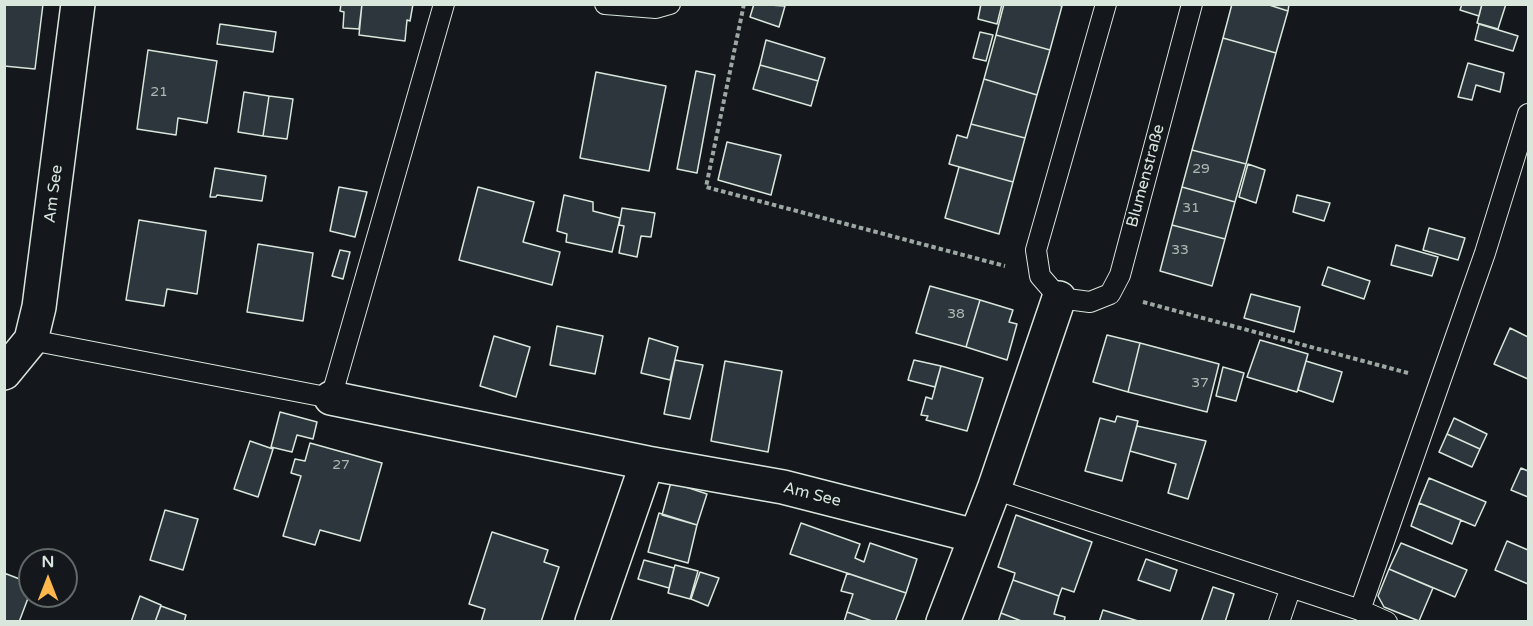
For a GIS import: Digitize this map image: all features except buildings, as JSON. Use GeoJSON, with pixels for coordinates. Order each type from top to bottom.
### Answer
{"type":"FeatureCollection","features":[{"type":"Feature","properties":{"kind":"street","name":"Am See"},"geometry":{"type":"LineString","coordinates":[[4,373],[31,340],[39,307],[78,4]]}},
{"type":"Feature","properties":{"kind":"street"},"geometry":{"type":"LineString","coordinates":[[943,621],[994,489],[1049,287]]}},
{"type":"Feature","properties":{"kind":"street","name":"Am See"},"geometry":{"type":"LineString","coordinates":[[331,398],[647,463],[783,487],[975,536]]}},
{"type":"Feature","properties":{"kind":"street"},"geometry":{"type":"LineString","coordinates":[[592,621],[647,463]]}},
{"type":"Feature","properties":{"kind":"lane"},"geometry":{"type":"LineString","coordinates":[[31,340],[331,398],[444,4]]}},
{"type":"Feature","properties":{"kind":"lane"},"geometry":{"type":"LineString","coordinates":[[605,4],[656,8],[670,4]]}},
{"type":"Feature","properties":{"kind":"lane"},"geometry":{"type":"LineString","coordinates":[[1106,4],[1036,250],[1049,287],[1089,302],[1110,294]]}},
{"type":"Feature","properties":{"kind":"lane","name":"Blumenstraße"},"geometry":{"type":"LineString","coordinates":[[1110,294],[1120,275],[1192,4]]}},
{"type":"Feature","properties":{"kind":"lane"},"geometry":{"type":"LineString","coordinates":[[1360,610],[1485,253],[1528,114]]}},
{"type":"Feature","properties":{"kind":"lane"},"geometry":{"type":"LineString","coordinates":[[994,489],[1360,610],[1387,621]]}},
{"type":"Feature","properties":{"kind":"lane"},"geometry":{"type":"LineString","coordinates":[[1279,621],[1291,587]]}},
{"type":"Feature","properties":{"kind":"path"},"geometry":{"type":"LineString","coordinates":[[744,4],[706,187],[1049,287]]}},
{"type":"Feature","properties":{"kind":"path"},"geometry":{"type":"LineString","coordinates":[[1110,294],[1440,381]]}}]}
